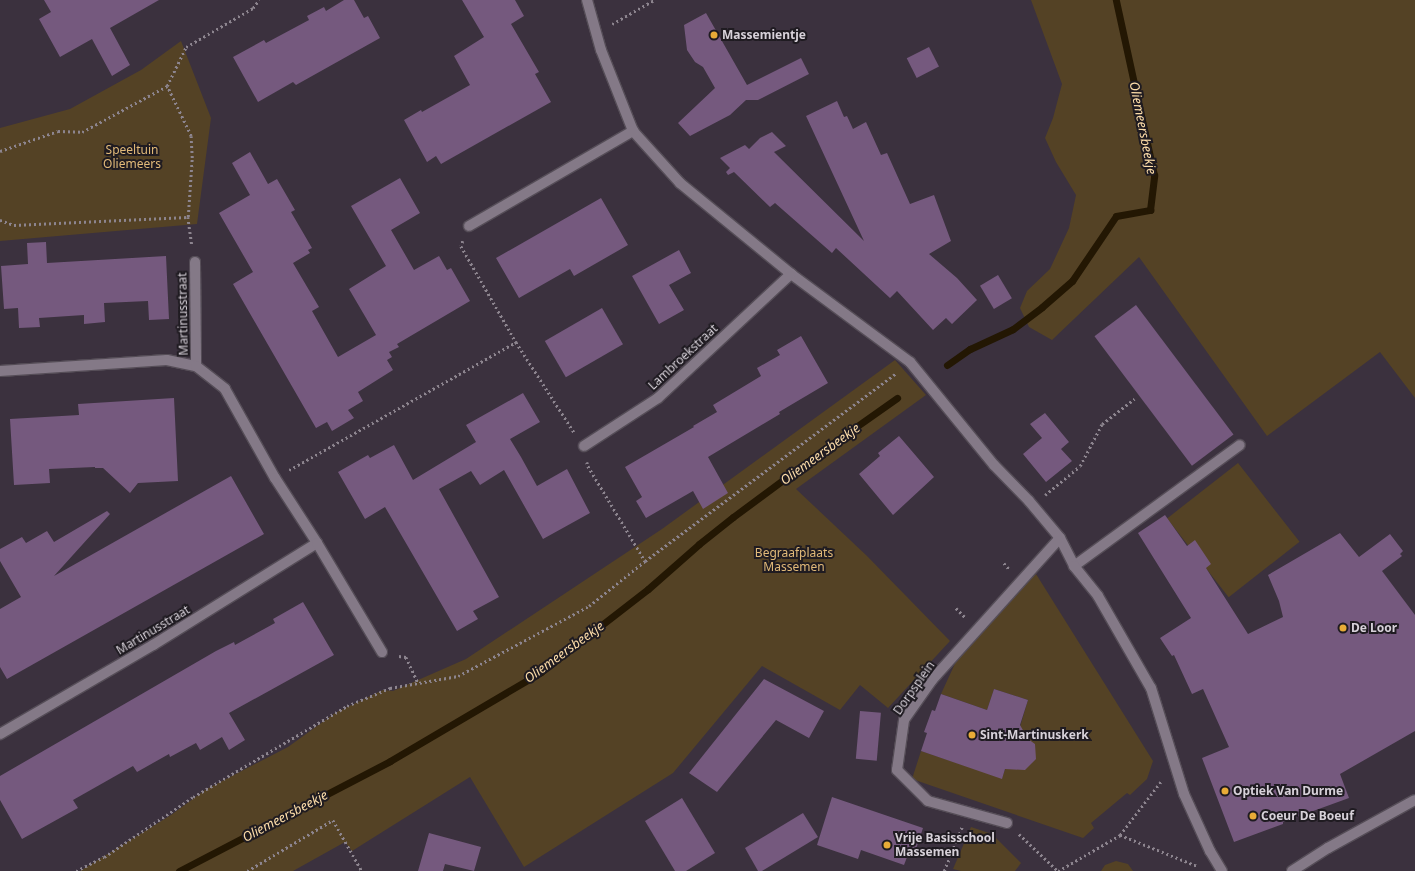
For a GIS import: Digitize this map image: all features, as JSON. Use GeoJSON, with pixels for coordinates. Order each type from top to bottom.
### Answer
{"type":"FeatureCollection","features":[{"type":"Feature","properties":{"kind":"street"},"geometry":{"type":"LineString","coordinates":[[587,0],[601,50],[633,131],[680,183],[791,274],[910,362],[994,465],[1032,505],[1060,538],[1074,566],[1098,596],[1151,688],[1184,794],[1210,851],[1222,871]]}},
{"type":"Feature","properties":{"kind":"street"},"geometry":{"type":"LineString","coordinates":[[469,226],[633,131]]}},
{"type":"Feature","properties":{"kind":"street","name":"Martinusstraat"},"geometry":{"type":"LineString","coordinates":[[195,262],[196,366]]}},
{"type":"Feature","properties":{"kind":"street","name":"Lambroekstraat"},"geometry":{"type":"LineString","coordinates":[[584,446],[658,398],[791,274]]}},
{"type":"Feature","properties":{"kind":"street","name":"Martinusstraat"},"geometry":{"type":"LineString","coordinates":[[0,371],[167,360],[196,366],[225,389],[275,478],[382,652]]}},
{"type":"Feature","properties":{"kind":"street"},"geometry":{"type":"LineString","coordinates":[[1074,566],[1240,445]]}},
{"type":"Feature","properties":{"kind":"street","name":"Dorpsplein"},"geometry":{"type":"LineString","coordinates":[[1007,823],[928,801],[897,770],[904,720],[932,680],[1060,538]]}},
{"type":"Feature","properties":{"kind":"street","name":"Martinusstraat"},"geometry":{"type":"LineString","coordinates":[[0,734],[153,645],[316,543]]}},
{"type":"Feature","properties":{"kind":"street"},"geometry":{"type":"LineString","coordinates":[[1292,871],[1328,848],[1415,800]]}},
{"type":"Feature","properties":{"kind":"path"},"geometry":{"type":"LineString","coordinates":[[0,151],[58,132],[82,132],[167,86],[186,47],[253,8],[259,0]]}},
{"type":"Feature","properties":{"kind":"path"},"geometry":{"type":"LineString","coordinates":[[596,33],[654,0]]}},
{"type":"Feature","properties":{"kind":"path"},"geometry":{"type":"LineString","coordinates":[[167,86],[191,136],[192,158],[188,217],[195,262]]}},
{"type":"Feature","properties":{"kind":"path"},"geometry":{"type":"LineString","coordinates":[[0,220],[14,225],[188,217]]}},
{"type":"Feature","properties":{"kind":"path"},"geometry":{"type":"LineString","coordinates":[[469,226],[461,246],[516,342],[584,446],[588,466],[645,561]]}},
{"type":"Feature","properties":{"kind":"path"},"geometry":{"type":"LineString","coordinates":[[275,478],[516,342]]}},
{"type":"Feature","properties":{"kind":"path"},"geometry":{"type":"LineString","coordinates":[[76,871],[104,856],[193,797],[347,706],[390,688],[458,676],[582,610],[910,362]]}},
{"type":"Feature","properties":{"kind":"path"},"geometry":{"type":"LineString","coordinates":[[1032,505],[1080,466],[1102,424],[1134,399]]}},
{"type":"Feature","properties":{"kind":"path"},"geometry":{"type":"LineString","coordinates":[[382,652],[406,657],[418,683]]}},
{"type":"Feature","properties":{"kind":"path"},"geometry":{"type":"LineString","coordinates":[[1007,823],[1058,871],[1120,835],[1174,762]]}},
{"type":"Feature","properties":{"kind":"path"},"geometry":{"type":"LineString","coordinates":[[944,871],[968,812]]}},
{"type":"Feature","properties":{"kind":"path"},"geometry":{"type":"LineString","coordinates":[[248,871],[333,820],[362,871]]}},
{"type":"Feature","properties":{"kind":"path"},"geometry":{"type":"LineString","coordinates":[[1120,835],[1204,868]]}},
{"type":"Feature","properties":{"kind":"green space"},"geometry":{"type":"Polygon","coordinates":[[[1031,0],[1415,0],[1415,398],[1380,352],[1267,436],[1139,257],[1052,340],[1029,327],[1020,308],[1027,291],[1050,269],[1069,228],[1076,195],[1056,162],[1045,138],[1053,118],[1062,84],[1031,0]]]}},
{"type":"Feature","properties":{"kind":"green space","name":"Speeltuin Oliemeers"},"geometry":{"type":"Polygon","coordinates":[[[181,41],[211,118],[197,224],[0,241],[0,128],[70,109],[141,70],[181,41]]]}},
{"type":"Feature","properties":{"kind":"green space","name":"Begraafplaats Massemen"},"geometry":{"type":"Polygon","coordinates":[[[895,360],[926,395],[796,489],[867,556],[950,641],[888,708],[860,685],[840,710],[762,666],[673,773],[524,867],[470,777],[352,851],[345,842],[293,871],[80,871],[171,815],[205,790],[288,747],[335,713],[383,690],[393,691],[466,659],[662,529],[895,360]]]}},
{"type":"Feature","properties":{"kind":"green space"},"geometry":{"type":"Polygon","coordinates":[[[1238,463],[1300,542],[1229,597],[1167,518],[1238,463]]]}},
{"type":"Feature","properties":{"kind":"green space"},"geometry":{"type":"Polygon","coordinates":[[[1036,574],[1153,761],[1147,779],[1130,795],[1127,793],[1091,823],[1094,828],[1083,838],[912,779],[921,751],[1002,778],[1007,764],[1030,740],[1017,737],[1028,700],[994,689],[987,710],[941,694],[958,657],[1036,574]]]}},
{"type":"Feature","properties":{"kind":"green space"},"geometry":{"type":"Polygon","coordinates":[[[971,827],[992,834],[1021,863],[1015,871],[961,871],[953,869],[971,827]]]}},
{"type":"Feature","properties":{"kind":"green space"},"geometry":{"type":"Polygon","coordinates":[[[1116,861],[1128,864],[1133,871],[1101,871],[1105,865],[1116,861]]]}},
{"type":"Feature","properties":{"kind":"building"},"geometry":{"type":"Polygon","coordinates":[[[44,0],[159,0],[110,28],[130,65],[112,76],[92,39],[60,57],[39,19],[51,12],[44,0]]]}},
{"type":"Feature","properties":{"kind":"building"},"geometry":{"type":"Polygon","coordinates":[[[344,0],[354,0],[364,18],[368,16],[380,38],[296,85],[293,82],[258,102],[233,57],[264,40],[266,43],[309,20],[307,16],[324,7],[326,11],[344,0]]]}},
{"type":"Feature","properties":{"kind":"building"},"geometry":{"type":"Polygon","coordinates":[[[462,0],[515,0],[524,16],[511,24],[539,72],[535,74],[551,102],[441,164],[436,156],[427,162],[404,120],[421,110],[422,112],[470,85],[454,56],[484,37],[462,0]]]}},
{"type":"Feature","properties":{"kind":"building"},"geometry":{"type":"Polygon","coordinates":[[[706,13],[747,85],[801,58],[809,74],[758,100],[746,100],[730,115],[690,136],[678,123],[715,88],[703,67],[695,62],[687,50],[684,25],[706,13]]]}},
{"type":"Feature","properties":{"kind":"building"},"geometry":{"type":"Polygon","coordinates":[[[929,47],[939,67],[917,78],[907,58],[929,47]]]}},
{"type":"Feature","properties":{"kind":"building"},"geometry":{"type":"Polygon","coordinates":[[[837,101],[844,117],[847,116],[853,129],[866,122],[881,155],[887,153],[910,204],[934,195],[951,241],[929,254],[957,278],[977,300],[952,324],[946,318],[933,330],[897,291],[890,298],[836,248],[832,253],[775,203],[770,207],[734,172],[728,175],[726,172],[730,168],[720,158],[745,145],[749,149],[760,138],[772,132],[786,146],[774,152],[864,241],[806,116],[837,101]]]}},
{"type":"Feature","properties":{"kind":"building"},"geometry":{"type":"Polygon","coordinates":[[[250,152],[268,184],[277,179],[295,210],[291,212],[312,248],[308,250],[310,253],[293,263],[319,307],[312,311],[338,357],[376,335],[349,289],[386,266],[351,206],[400,178],[420,213],[391,230],[414,270],[439,256],[447,270],[451,268],[470,301],[397,344],[399,347],[389,352],[392,357],[387,360],[393,370],[358,392],[363,401],[348,410],[354,418],[332,431],[327,422],[316,428],[233,284],[253,272],[219,213],[250,195],[232,163],[250,152]]]}},
{"type":"Feature","properties":{"kind":"building"},"geometry":{"type":"Polygon","coordinates":[[[601,198],[628,245],[574,276],[570,269],[519,298],[496,258],[601,198]]]}},
{"type":"Feature","properties":{"kind":"building"},"geometry":{"type":"Polygon","coordinates":[[[46,242],[47,263],[166,256],[169,319],[149,320],[148,301],[104,303],[105,322],[84,324],[84,315],[39,318],[40,327],[19,328],[18,308],[4,309],[1,266],[28,264],[27,243],[46,242]]]}},
{"type":"Feature","properties":{"kind":"building"},"geometry":{"type":"Polygon","coordinates":[[[679,250],[691,273],[669,285],[684,310],[659,324],[632,276],[679,250]]]}},
{"type":"Feature","properties":{"kind":"building"},"geometry":{"type":"Polygon","coordinates":[[[998,275],[1012,298],[994,309],[980,286],[998,275]]]}},
{"type":"Feature","properties":{"kind":"building"},"geometry":{"type":"Polygon","coordinates":[[[1136,305],[1233,434],[1192,466],[1094,336],[1136,305]]]}},
{"type":"Feature","properties":{"kind":"building"},"geometry":{"type":"Polygon","coordinates":[[[602,308],[623,344],[566,377],[545,341],[602,308]]]}},
{"type":"Feature","properties":{"kind":"building"},"geometry":{"type":"Polygon","coordinates":[[[801,336],[828,383],[708,457],[728,493],[703,509],[693,491],[646,518],[636,501],[642,497],[625,467],[717,412],[713,405],[761,376],[757,368],[780,355],[777,350],[801,336]]]}},
{"type":"Feature","properties":{"kind":"building"},"geometry":{"type":"Polygon","coordinates":[[[523,393],[540,422],[510,439],[537,486],[567,469],[590,513],[543,539],[504,470],[480,485],[471,471],[439,489],[499,597],[473,611],[478,619],[457,631],[385,507],[365,519],[338,472],[368,455],[370,458],[394,445],[413,480],[476,442],[466,425],[523,393]]]}},
{"type":"Feature","properties":{"kind":"building"},"geometry":{"type":"Polygon","coordinates":[[[174,398],[178,481],[138,483],[130,493],[103,468],[95,467],[49,469],[50,483],[14,485],[10,419],[79,415],[78,404],[174,398]]]}},
{"type":"Feature","properties":{"kind":"building"},"geometry":{"type":"Polygon","coordinates":[[[1045,413],[1069,442],[1061,449],[1072,461],[1046,482],[1023,454],[1042,438],[1030,424],[1045,413]]]}},
{"type":"Feature","properties":{"kind":"building"},"geometry":{"type":"Polygon","coordinates":[[[899,436],[934,477],[893,515],[859,474],[880,456],[878,453],[899,436]]]}},
{"type":"Feature","properties":{"kind":"building"},"geometry":{"type":"Polygon","coordinates":[[[231,476],[264,534],[7,679],[0,667],[0,609],[21,597],[0,561],[0,549],[22,537],[26,543],[47,531],[54,542],[107,511],[110,514],[54,576],[231,476]]]}},
{"type":"Feature","properties":{"kind":"building"},"geometry":{"type":"Polygon","coordinates":[[[1165,515],[1187,546],[1195,540],[1211,564],[1206,568],[1248,634],[1283,617],[1279,601],[1268,575],[1340,533],[1359,557],[1390,534],[1403,551],[1400,554],[1402,556],[1382,571],[1415,615],[1415,731],[1340,774],[1349,798],[1234,842],[1202,758],[1229,747],[1203,689],[1192,694],[1174,655],[1172,656],[1160,638],[1191,618],[1138,533],[1165,515]]]}},
{"type":"Feature","properties":{"kind":"building"},"geometry":{"type":"Polygon","coordinates":[[[303,602],[334,655],[229,713],[245,740],[229,750],[222,737],[200,750],[196,743],[170,757],[169,754],[137,772],[133,766],[73,800],[78,808],[22,839],[0,800],[0,776],[216,651],[234,642],[235,645],[275,623],[273,619],[303,602]]]}},
{"type":"Feature","properties":{"kind":"building"},"geometry":{"type":"Polygon","coordinates":[[[764,679],[824,711],[809,738],[776,720],[717,792],[689,773],[764,679]]]}},
{"type":"Feature","properties":{"kind":"building","name":"Sint-Martinuskerk"},"geometry":{"type":"Polygon","coordinates":[[[994,689],[1028,700],[1020,725],[1028,739],[1035,744],[1036,759],[1025,770],[1005,769],[1002,779],[921,751],[927,733],[924,732],[932,710],[935,711],[941,694],[987,710],[994,689]]]}},
{"type":"Feature","properties":{"kind":"building"},"geometry":{"type":"Polygon","coordinates":[[[860,711],[881,713],[877,761],[856,759],[860,711]]]}},
{"type":"Feature","properties":{"kind":"building"},"geometry":{"type":"Polygon","coordinates":[[[832,797],[923,828],[916,849],[911,847],[904,865],[861,850],[858,859],[817,845],[832,797]]]}},
{"type":"Feature","properties":{"kind":"building"},"geometry":{"type":"Polygon","coordinates":[[[682,798],[715,853],[686,871],[675,871],[645,821],[682,798]]]}},
{"type":"Feature","properties":{"kind":"building"},"geometry":{"type":"Polygon","coordinates":[[[803,813],[818,837],[762,871],[758,871],[745,848],[803,813]]]}},
{"type":"Feature","properties":{"kind":"building"},"geometry":{"type":"Polygon","coordinates":[[[429,833],[481,847],[474,871],[445,864],[443,871],[418,871],[429,833]]]}},
{"type":"Feature","properties":{"kind":"waterway","name":"Oliemeersbeekje"},"geometry":{"type":"LineString","coordinates":[[947,365],[970,349],[1013,329],[1042,307],[1072,281],[1116,216],[1150,210],[1154,175],[1116,0]]}},
{"type":"Feature","properties":{"kind":"waterway","name":"Oliemeersbeekje"},"geometry":{"type":"LineString","coordinates":[[179,871],[390,761],[541,672],[648,589],[699,544],[733,517],[826,448],[897,398]]}},
{"type":"Feature","properties":{"kind":"place","name":"Massemientje"},"geometry":{"type":"Point","coordinates":[714,35]}},
{"type":"Feature","properties":{"kind":"place","name":"De Loor"},"geometry":{"type":"Point","coordinates":[1343,628]}},
{"type":"Feature","properties":{"kind":"place","name":"Sint-Martinuskerk"},"geometry":{"type":"Point","coordinates":[972,735]}},
{"type":"Feature","properties":{"kind":"place","name":"Optiek Van Durme"},"geometry":{"type":"Point","coordinates":[1225,791]}},
{"type":"Feature","properties":{"kind":"place","name":"Coeur De Boeuf"},"geometry":{"type":"Point","coordinates":[1253,816]}},
{"type":"Feature","properties":{"kind":"place","name":"Vrije Basisschool Massemen"},"geometry":{"type":"Point","coordinates":[887,845]}}]}
